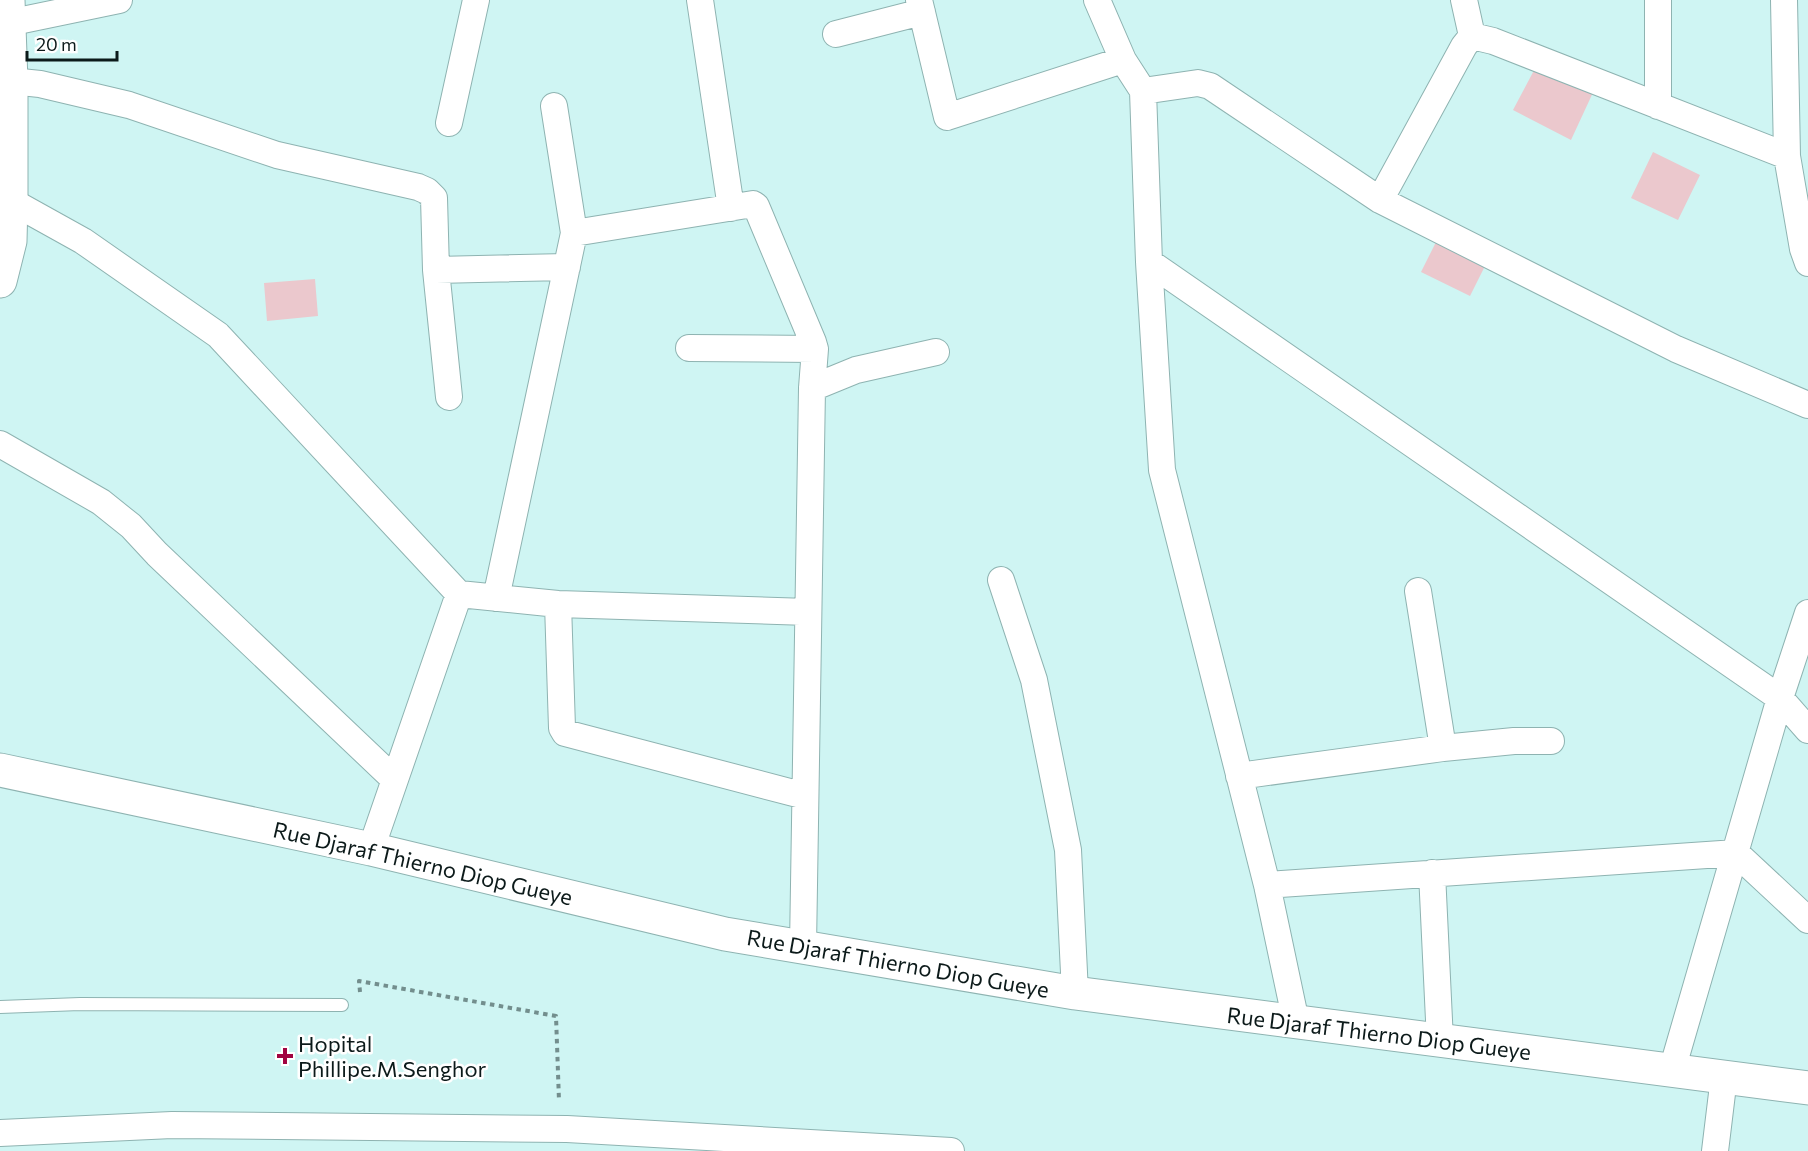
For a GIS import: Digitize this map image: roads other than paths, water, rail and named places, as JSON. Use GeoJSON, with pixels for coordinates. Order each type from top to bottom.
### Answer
{"type":"FeatureCollection","features":[{"type":"Feature","properties":{"kind":"street"},"geometry":{"type":"LineString","coordinates":[[0,281],[10,241],[11,201],[5,82],[5,15],[119,0]]}},
{"type":"Feature","properties":{"kind":"street"},"geometry":{"type":"LineString","coordinates":[[449,123],[476,0]]}},
{"type":"Feature","properties":{"kind":"street"},"geometry":{"type":"LineString","coordinates":[[700,0],[731,208]]}},
{"type":"Feature","properties":{"kind":"street"},"geometry":{"type":"LineString","coordinates":[[1097,0],[1123,60],[1143,91],[1149,262],[1162,470],[1267,885],[1296,1022]]}},
{"type":"Feature","properties":{"kind":"street"},"geometry":{"type":"LineString","coordinates":[[1464,0],[1472,36]]}},
{"type":"Feature","properties":{"kind":"street"},"geometry":{"type":"LineString","coordinates":[[1658,0],[1658,106]]}},
{"type":"Feature","properties":{"kind":"street"},"geometry":{"type":"LineString","coordinates":[[1784,0],[1787,156],[1803,249],[1808,264]]}},
{"type":"Feature","properties":{"kind":"street"},"geometry":{"type":"LineString","coordinates":[[836,34],[920,6],[946,117],[1123,60]]}},
{"type":"Feature","properties":{"kind":"street"},"geometry":{"type":"LineString","coordinates":[[1472,36],[1493,41],[1787,156]]}},
{"type":"Feature","properties":{"kind":"street"},"geometry":{"type":"LineString","coordinates":[[1380,200],[1464,46],[1472,36]]}},
{"type":"Feature","properties":{"kind":"street"},"geometry":{"type":"LineString","coordinates":[[5,82],[40,84],[129,105],[277,155],[427,191],[434,198],[436,270],[449,397]]}},
{"type":"Feature","properties":{"kind":"street"},"geometry":{"type":"LineString","coordinates":[[1143,91],[1198,83],[1210,86],[1380,200],[1676,349],[1808,405]]}},
{"type":"Feature","properties":{"kind":"street"},"geometry":{"type":"LineString","coordinates":[[496,598],[574,233],[554,106]]}},
{"type":"Feature","properties":{"kind":"street"},"geometry":{"type":"LineString","coordinates":[[11,201],[83,242],[218,335],[459,594],[558,604],[808,612]]}},
{"type":"Feature","properties":{"kind":"street"},"geometry":{"type":"LineString","coordinates":[[574,233],[751,203],[756,206],[815,349],[812,388],[803,947]]}},
{"type":"Feature","properties":{"kind":"street"},"geometry":{"type":"LineString","coordinates":[[1149,262],[1780,698],[1808,730]]}},
{"type":"Feature","properties":{"kind":"street"},"geometry":{"type":"LineString","coordinates":[[436,270],[567,267]]}},
{"type":"Feature","properties":{"kind":"street"},"geometry":{"type":"LineString","coordinates":[[689,348],[815,349]]}},
{"type":"Feature","properties":{"kind":"street"},"geometry":{"type":"LineString","coordinates":[[812,388],[856,370],[936,352]]}},
{"type":"Feature","properties":{"kind":"street"},"geometry":{"type":"LineString","coordinates":[[0,444],[100,502],[131,526],[157,554],[394,779]]}},
{"type":"Feature","properties":{"kind":"street"},"geometry":{"type":"LineString","coordinates":[[1001,580],[1034,680],[1068,850],[1075,993]]}},
{"type":"Feature","properties":{"kind":"street"},"geometry":{"type":"LineString","coordinates":[[1418,591],[1443,748]]}},
{"type":"Feature","properties":{"kind":"street"},"geometry":{"type":"LineString","coordinates":[[370,849],[459,594]]}},
{"type":"Feature","properties":{"kind":"street"},"geometry":{"type":"LineString","coordinates":[[558,604],[562,728],[565,733],[805,796]]}},
{"type":"Feature","properties":{"kind":"street"},"geometry":{"type":"LineString","coordinates":[[1672,1070],[1780,698],[1808,613]]}},
{"type":"Feature","properties":{"kind":"street"},"geometry":{"type":"LineString","coordinates":[[1239,776],[1443,748],[1514,741],[1551,741]]}},
{"type":"Feature","properties":{"kind":"street","name":"Rue Djaraf Thierno Diop Gueye"},"geometry":{"type":"LineString","coordinates":[[0,770],[370,849],[725,934],[1075,993],[1808,1088]]}},
{"type":"Feature","properties":{"kind":"street"},"geometry":{"type":"LineString","coordinates":[[1267,885],[1736,853],[1808,920]]}},
{"type":"Feature","properties":{"kind":"street"},"geometry":{"type":"LineString","coordinates":[[1432,873],[1440,1041]]}},
{"type":"Feature","properties":{"kind":"street"},"geometry":{"type":"LineString","coordinates":[[1715,1151],[1724,1077]]}},
{"type":"Feature","properties":{"kind":"street"},"geometry":{"type":"LineString","coordinates":[[0,1133],[172,1125],[559,1129],[951,1151]]}},
{"type":"Feature","properties":{"kind":"lane"},"geometry":{"type":"LineString","coordinates":[[0,1007],[80,1004],[342,1005]]}},
{"type":"Feature","properties":{"kind":"place","name":"Hopital Phillipe.M.Senghor"},"geometry":{"type":"Point","coordinates":[285,1056]}}]}
